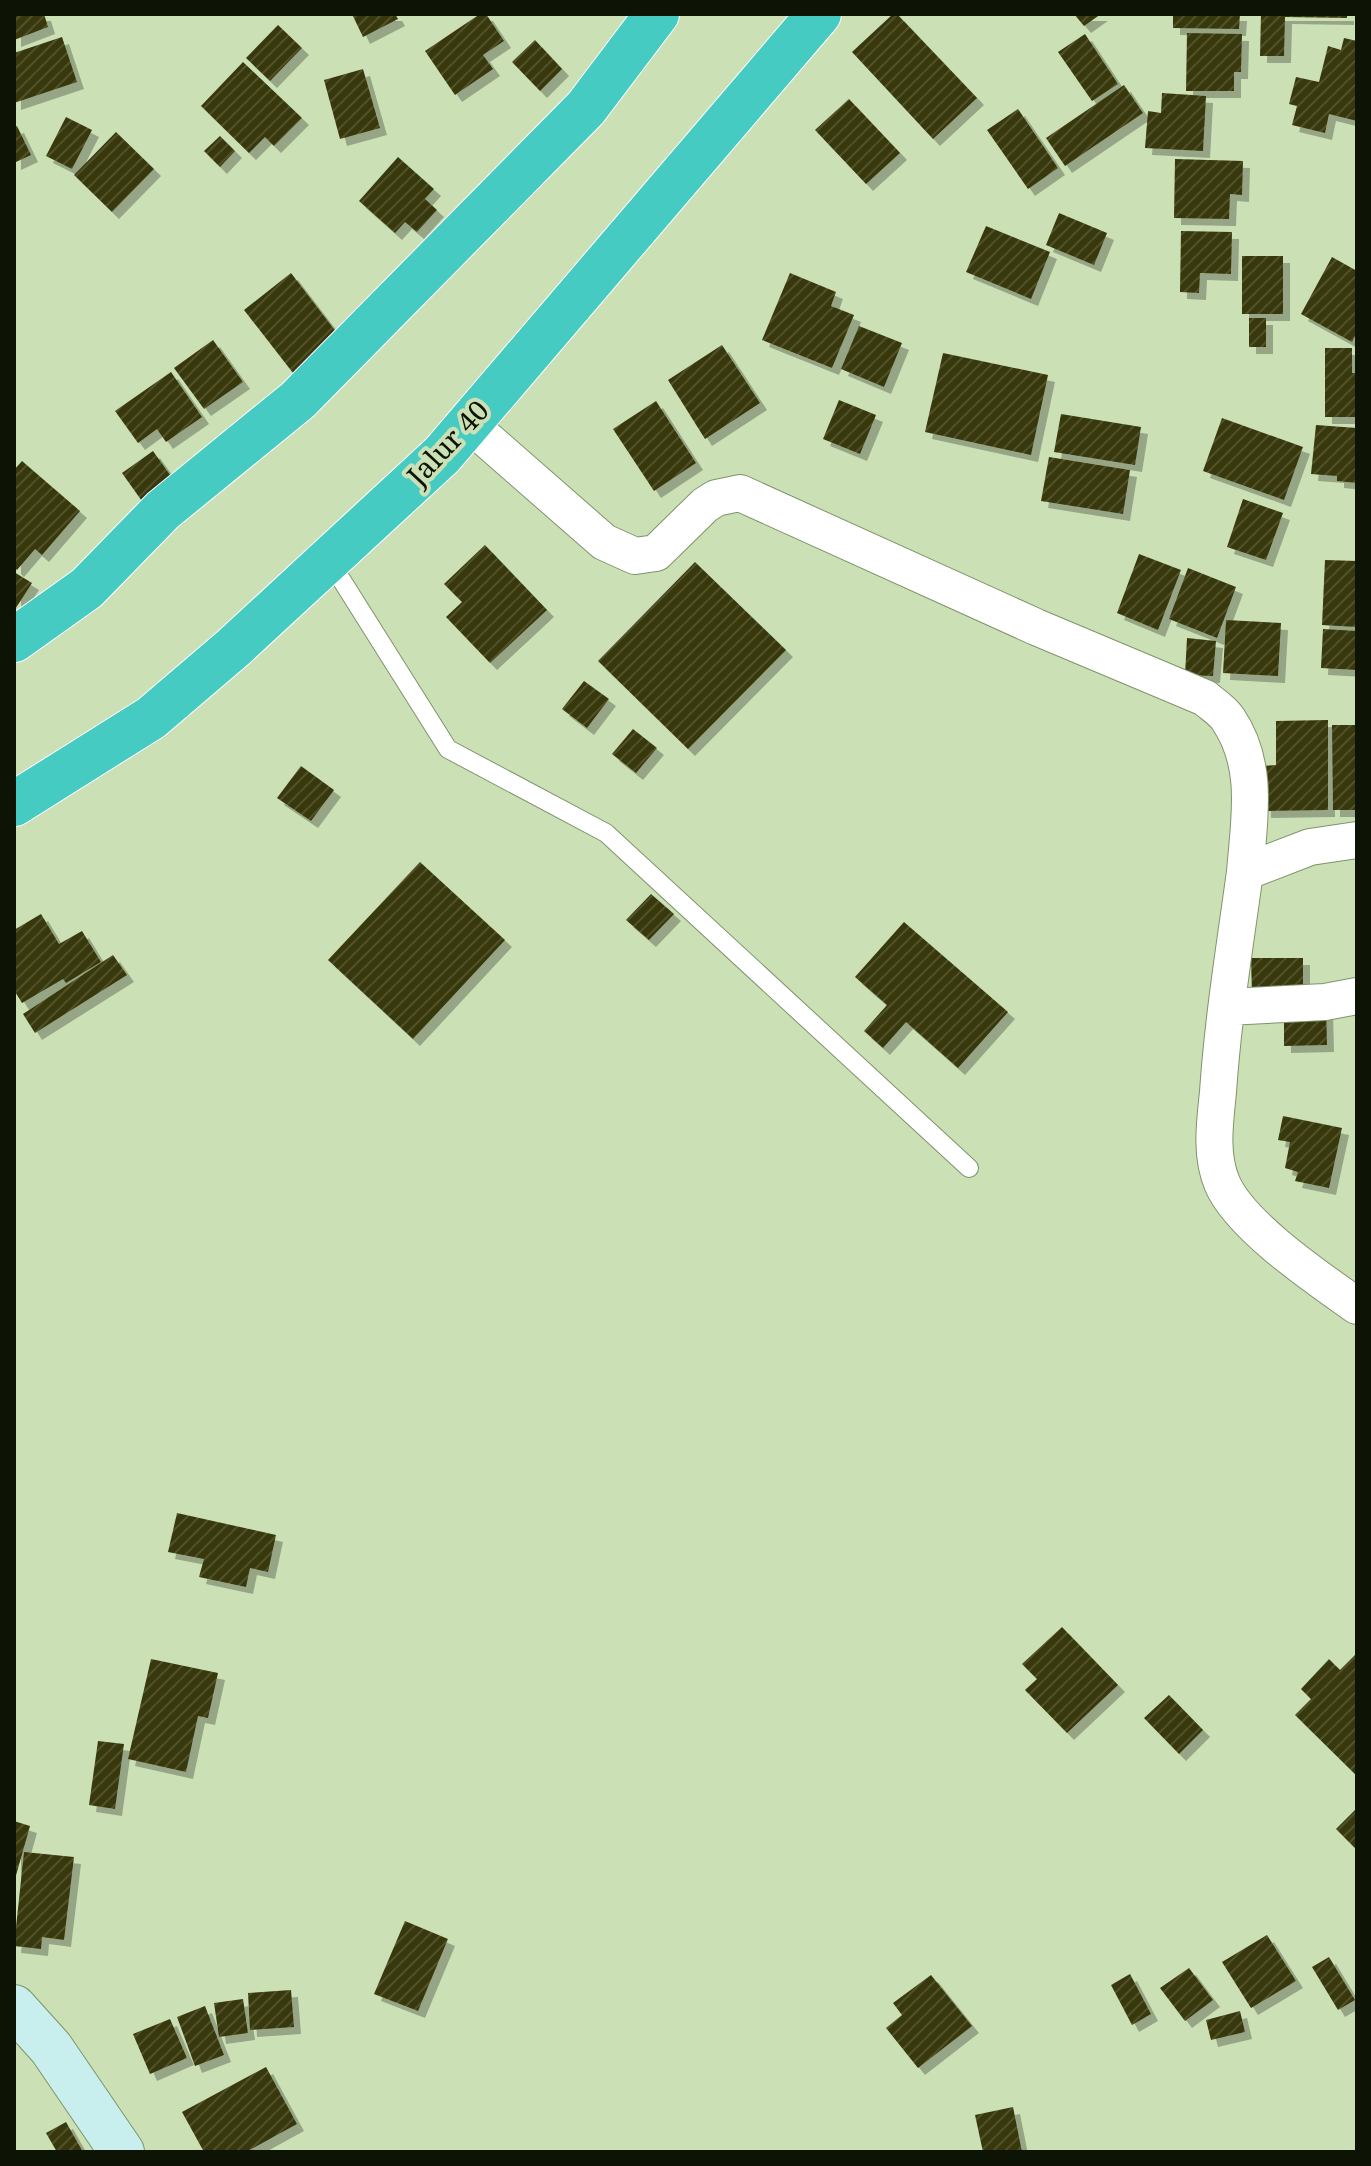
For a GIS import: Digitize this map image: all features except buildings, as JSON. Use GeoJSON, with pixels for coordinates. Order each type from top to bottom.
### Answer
{"type":"FeatureCollection","features":[{"type":"Feature","properties":{"kind":"highway"},"geometry":{"type":"LineString","coordinates":[[14,640],[87,588],[163,510],[298,400],[586,108],[657,14]]}},
{"type":"Feature","properties":{"kind":"highway","name":"Jalur 40"},"geometry":{"type":"LineString","coordinates":[[14,804],[151,718],[233,648],[442,455],[819,14]]}},
{"type":"Feature","properties":{"kind":"street"},"geometry":{"type":"LineString","coordinates":[[468,423],[604,542],[635,556],[656,553],[705,505],[716,498],[740,493],[1036,627],[1205,698],[1227,717],[1249,768],[1251,800],[1213,1148],[1222,1184],[1248,1219],[1298,1264],[1357,1306]]}},
{"type":"Feature","properties":{"kind":"street"},"geometry":{"type":"LineString","coordinates":[[1245,872],[1310,847],[1357,840]]}},
{"type":"Feature","properties":{"kind":"street"},"geometry":{"type":"LineString","coordinates":[[1227,1007],[1325,1002],[1357,996]]}},
{"type":"Feature","properties":{"kind":"street"},"geometry":{"type":"LineString","coordinates":[[14,2007],[51,2048],[122,2152]]}},
{"type":"Feature","properties":{"kind":"lane"},"geometry":{"type":"LineString","coordinates":[[329,559],[448,749],[606,833],[969,1168]]}}]}
